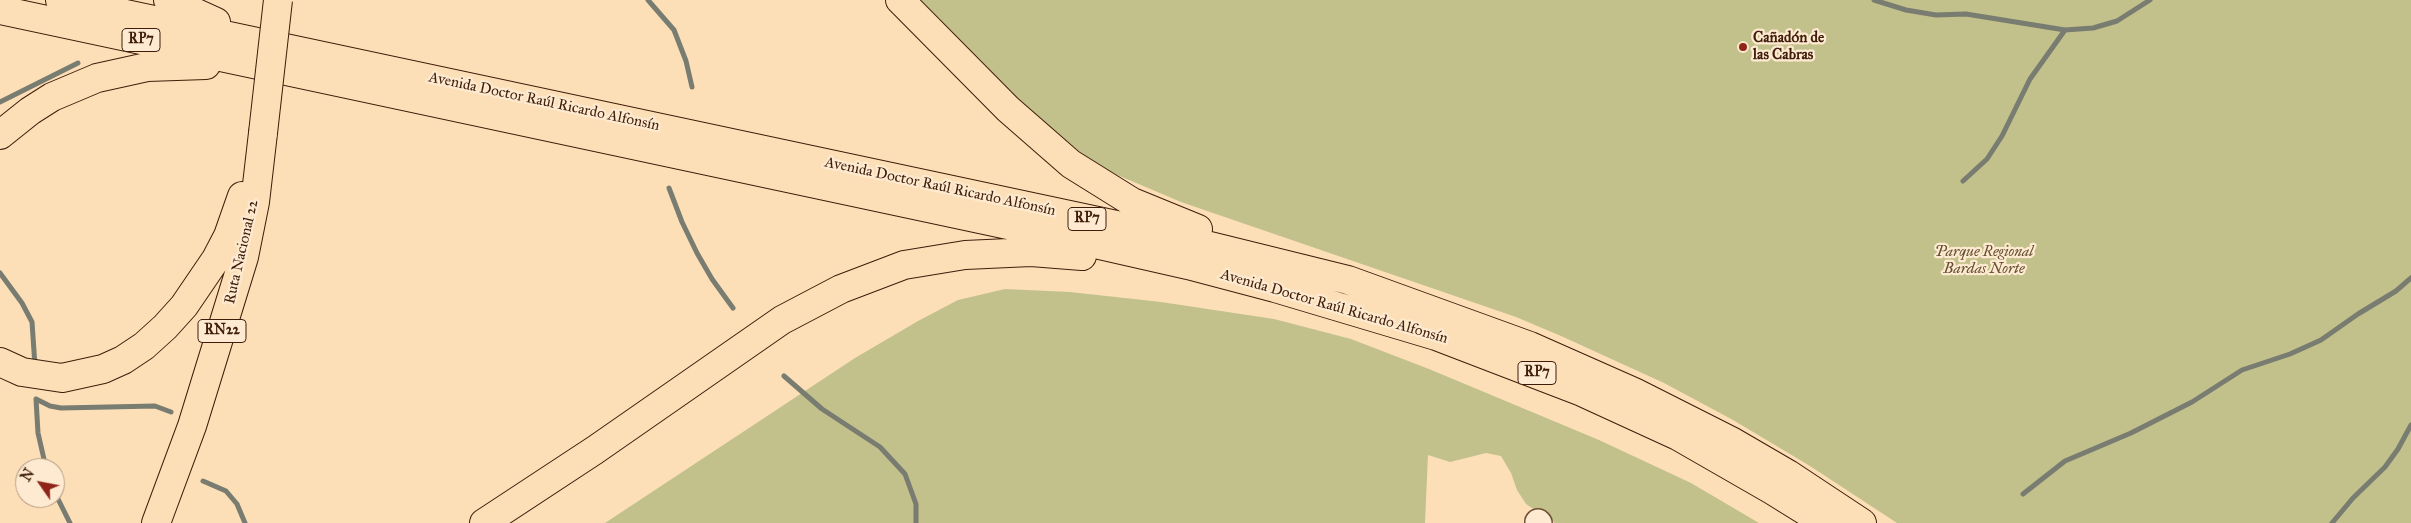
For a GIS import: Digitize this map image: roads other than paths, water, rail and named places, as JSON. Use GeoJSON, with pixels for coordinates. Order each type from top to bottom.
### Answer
{"type":"FeatureCollection","features":[{"type":"Feature","properties":{"kind":"highway","name":"RP7"},"geometry":{"type":"LineString","coordinates":[[60,0],[266,44]]}},
{"type":"Feature","properties":{"kind":"highway"},"geometry":{"type":"LineString","coordinates":[[168,0],[266,44]]}},
{"type":"Feature","properties":{"kind":"highway","name":"Ruta Nacional 22"},"geometry":{"type":"LineString","coordinates":[[156,523],[192,426],[244,257],[255,202],[278,0]]}},
{"type":"Feature","properties":{"kind":"highway"},"geometry":{"type":"LineString","coordinates":[[900,0],[1041,140],[1071,164],[1104,186],[1132,202],[1175,220],[1348,280]]}},
{"type":"Feature","properties":{"kind":"highway","name":"RP7"},"geometry":{"type":"LineString","coordinates":[[0,10],[282,70]]}},
{"type":"Feature","properties":{"kind":"highway","name":"Avenida Doctor Raúl Ricardo Alfonsín"},"geometry":{"type":"LineString","coordinates":[[266,44],[1182,239],[1348,280],[1530,346],[1634,392],[1733,442],[1788,474],[1862,523]]}},
{"type":"Feature","properties":{"kind":"highway"},"geometry":{"type":"LineString","coordinates":[[0,135],[23,116],[52,97],[97,78],[123,72],[172,65],[199,64],[282,70]]}},
{"type":"Feature","properties":{"kind":"highway","name":"Avenida Doctor Raúl Ricardo Alfonsín"},"geometry":{"type":"LineString","coordinates":[[282,70],[1086,242],[1228,275],[1436,336],[1564,384],[1678,436],[1825,523]]}},
{"type":"Feature","properties":{"kind":"highway"},"geometry":{"type":"LineString","coordinates":[[0,362],[22,372],[40,376],[62,378],[82,375],[123,360],[165,328],[201,282],[228,236],[263,133]]}},
{"type":"Feature","properties":{"kind":"highway"},"geometry":{"type":"LineString","coordinates":[[484,523],[595,450],[782,320],[811,304],[872,276],[904,265],[965,255],[1030,252],[1080,255],[1228,275]]}},
{"type":"Feature","properties":{"kind":"waterway"},"geometry":{"type":"LineString","coordinates":[[648,0],[674,30],[686,61],[692,87]]}},
{"type":"Feature","properties":{"kind":"waterway"},"geometry":{"type":"LineString","coordinates":[[1874,0],[1906,10],[1936,15],[1966,14],[2065,30],[2093,28],[2117,21],[2150,0]]}},
{"type":"Feature","properties":{"kind":"waterway"},"geometry":{"type":"LineString","coordinates":[[1963,181],[1987,159],[2002,136],[2030,79],[2065,30]]}},
{"type":"Feature","properties":{"kind":"waterway"},"geometry":{"type":"LineString","coordinates":[[0,102],[78,63]]}},
{"type":"Feature","properties":{"kind":"waterway"},"geometry":{"type":"LineString","coordinates":[[669,188],[682,222],[697,253],[712,279],[733,308]]}},
{"type":"Feature","properties":{"kind":"waterway"},"geometry":{"type":"LineString","coordinates":[[0,273],[22,303],[32,322],[35,366]]}},
{"type":"Feature","properties":{"kind":"waterway"},"geometry":{"type":"LineString","coordinates":[[2023,494],[2065,461],[2131,433],[2192,402],[2242,370],[2290,354],[2321,340],[2358,314],[2396,291],[2411,278]]}},
{"type":"Feature","properties":{"kind":"waterway"},"geometry":{"type":"LineString","coordinates":[[784,376],[822,409],[880,447],[905,474],[916,504],[916,523]]}},
{"type":"Feature","properties":{"kind":"waterway"},"geometry":{"type":"LineString","coordinates":[[36,399],[50,406],[61,408],[155,406],[171,412]]}},
{"type":"Feature","properties":{"kind":"waterway"},"geometry":{"type":"LineString","coordinates":[[36,399],[38,433],[44,458]]}},
{"type":"Feature","properties":{"kind":"waterway"},"geometry":{"type":"LineString","coordinates":[[2332,523],[2353,498],[2385,467],[2398,449],[2411,425]]}},
{"type":"Feature","properties":{"kind":"waterway"},"geometry":{"type":"LineString","coordinates":[[203,481],[226,491],[237,504],[245,523]]}},
{"type":"Feature","properties":{"kind":"waterway"},"geometry":{"type":"LineString","coordinates":[[62,508],[70,523]]}},
{"type":"Feature","properties":{"kind":"place","name":"Cañadón de las Cabras"},"geometry":{"type":"Point","coordinates":[1743,47]}},
{"type":"Feature","properties":{"kind":"park label","name":"Parque Regional Bardas Norte"},"geometry":{"type":"Point","coordinates":[1984,260]}}]}
